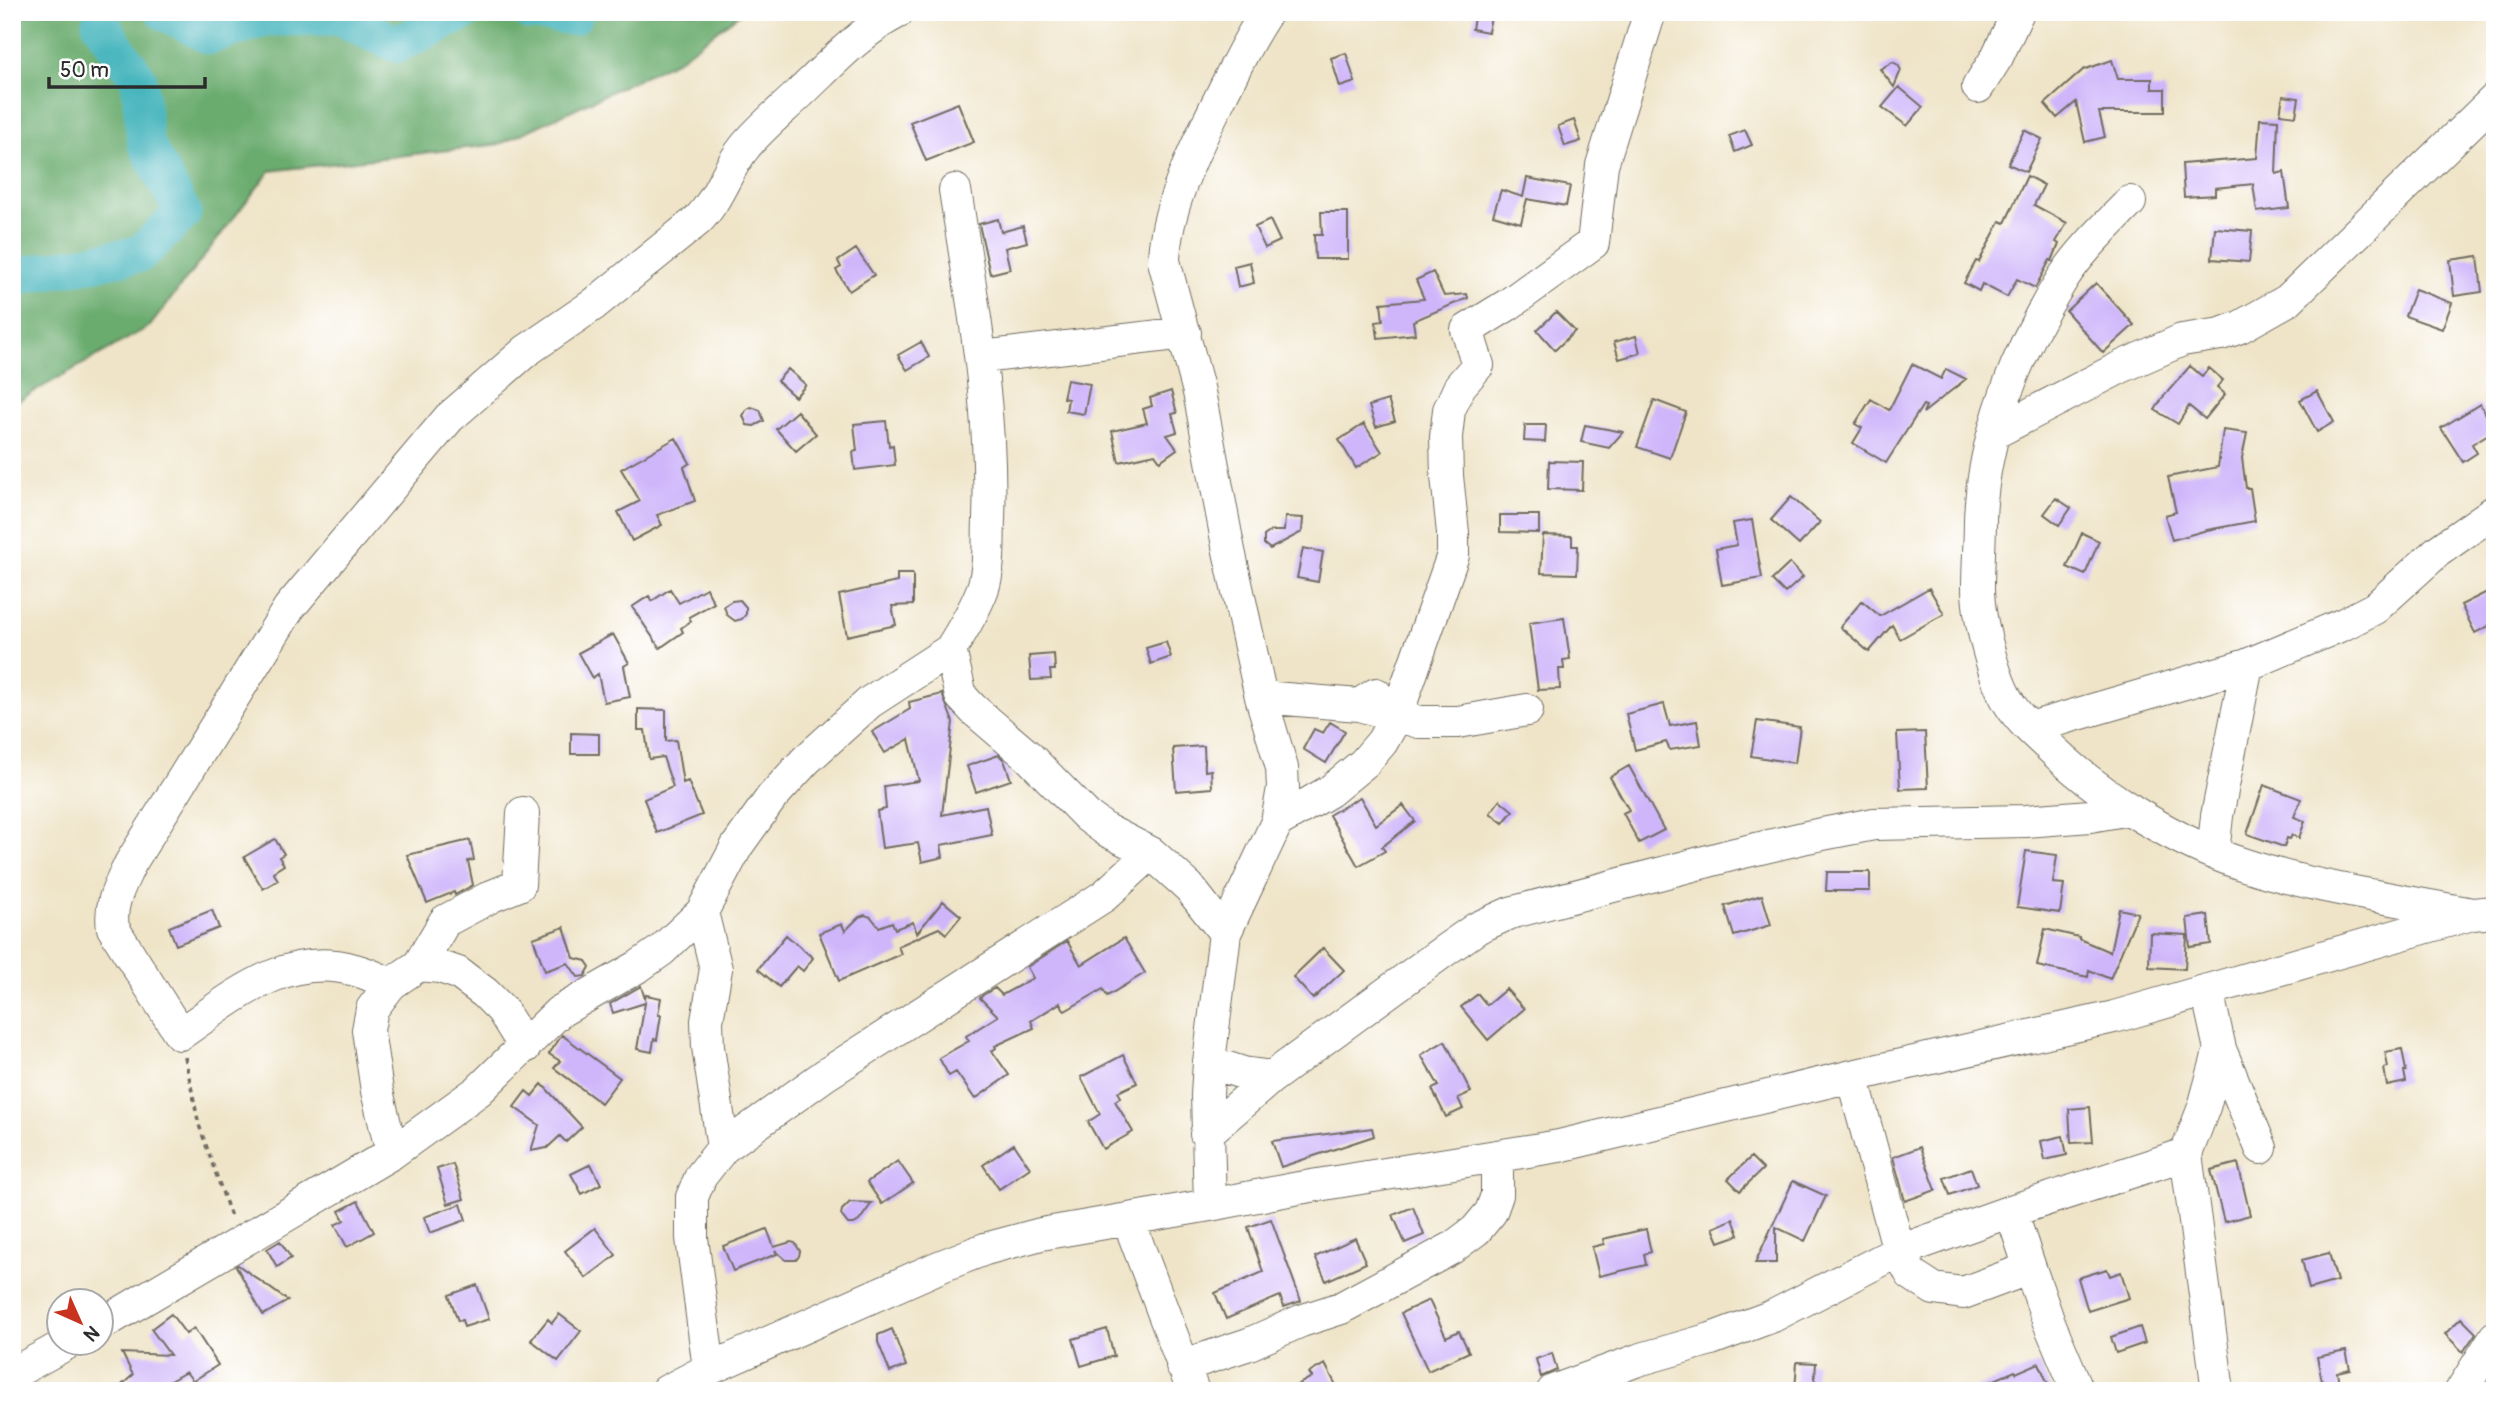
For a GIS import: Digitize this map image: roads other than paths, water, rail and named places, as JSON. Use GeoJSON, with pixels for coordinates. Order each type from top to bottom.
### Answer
{"type":"FeatureCollection","features":[{"type":"Feature","properties":{"kind":"street"},"geometry":{"type":"LineString","coordinates":[[391,984],[355,970],[334,966],[290,968],[257,981],[180,1034],[113,928],[111,915],[115,895],[137,853],[289,608],[449,418],[526,351],[593,305],[698,220],[710,209],[743,149],[751,140],[850,46],[881,21],[898,12]]}},
{"type":"Feature","properties":{"kind":"street"},"geometry":{"type":"LineString","coordinates":[[1210,1205],[1206,1134],[1209,1062],[1225,933],[1277,822],[1283,788],[1282,768],[1261,696],[1229,551],[1199,392],[1164,261],[1164,241],[1170,215],[1203,132],[1247,43],[1268,12]]}},
{"type":"Feature","properties":{"kind":"street"},"geometry":{"type":"LineString","coordinates":[[1277,822],[1330,791],[1364,763],[1382,742],[1396,717],[1453,555],[1454,533],[1447,476],[1446,437],[1449,410],[1461,386],[1478,365],[1467,330],[1509,304],[1593,243],[1602,165],[1650,12]]}},
{"type":"Feature","properties":{"kind":"street"},"geometry":{"type":"LineString","coordinates":[[1978,87],[1997,57],[2018,12]]}},
{"type":"Feature","properties":{"kind":"street"},"geometry":{"type":"LineString","coordinates":[[1994,433],[2121,367],[2182,340],[2221,334],[2240,327],[2288,300],[2495,99]]}},
{"type":"Feature","properties":{"kind":"street"},"geometry":{"type":"LineString","coordinates":[[116,1316],[392,1153],[478,1091],[559,1012],[662,950],[702,912],[737,846],[772,797],[806,760],[870,702],[950,650],[983,588],[987,571],[990,486],[982,357],[955,190]]}},
{"type":"Feature","properties":{"kind":"street"},"geometry":{"type":"LineString","coordinates":[[2130,202],[2087,247],[2063,278],[2014,374],[1994,433],[1981,492],[1978,591],[1990,656],[2010,706],[2079,774],[2130,809],[2213,853],[2291,878],[2483,913]]}},
{"type":"Feature","properties":{"kind":"street"},"geometry":{"type":"LineString","coordinates":[[982,357],[1185,333]]}},
{"type":"Feature","properties":{"kind":"street"},"geometry":{"type":"LineString","coordinates":[[2030,728],[2248,664],[2344,624],[2375,608],[2438,551],[2495,510]]}},
{"type":"Feature","properties":{"kind":"street"},"geometry":{"type":"LineString","coordinates":[[950,650],[961,696],[973,709],[1029,757],[1087,816],[1106,830],[1151,853],[1189,887],[1225,933]]}},
{"type":"Feature","properties":{"kind":"street"},"geometry":{"type":"LineString","coordinates":[[2213,853],[2217,816],[2248,664]]}},
{"type":"Feature","properties":{"kind":"street"},"geometry":{"type":"LineString","coordinates":[[1359,705],[1410,675]]}},
{"type":"Feature","properties":{"kind":"street"},"geometry":{"type":"LineString","coordinates":[[1261,696],[1359,705],[1419,722],[1458,722],[1527,710]]}},
{"type":"Feature","properties":{"kind":"street"},"geometry":{"type":"LineString","coordinates":[[1206,1134],[1272,1077],[1477,928],[1510,912],[1747,851],[1874,824],[2026,821],[2090,816],[2130,809]]}},
{"type":"Feature","properties":{"kind":"street"},"geometry":{"type":"LineString","coordinates":[[392,1153],[377,1091],[368,1030],[372,1009],[391,984],[419,965],[445,921],[519,885],[523,813]]}},
{"type":"Feature","properties":{"kind":"street"},"geometry":{"type":"LineString","coordinates":[[709,1369],[692,1238],[692,1197],[701,1176],[723,1148],[825,1075],[1104,896],[1151,853]]}},
{"type":"Feature","properties":{"kind":"street"},"geometry":{"type":"LineString","coordinates":[[702,912],[716,969],[707,1021],[708,1046],[723,1148]]}},
{"type":"Feature","properties":{"kind":"street"},"geometry":{"type":"LineString","coordinates":[[667,1391],[709,1369],[939,1267],[985,1249],[1041,1234],[1299,1188],[1559,1146],[2114,1017],[2483,913]]}},
{"type":"Feature","properties":{"kind":"street"},"geometry":{"type":"LineString","coordinates":[[419,965],[440,967],[458,974],[485,993],[502,1010],[525,1047]]}},
{"type":"Feature","properties":{"kind":"street"},"geometry":{"type":"LineString","coordinates":[[2207,990],[2220,1049],[2262,1148]]}},
{"type":"Feature","properties":{"kind":"street"},"geometry":{"type":"LineString","coordinates":[[2218,1391],[2186,1154],[2204,1107],[2220,1049]]}},
{"type":"Feature","properties":{"kind":"street"},"geometry":{"type":"LineString","coordinates":[[1209,1062],[1243,1073],[1272,1077]]}},
{"type":"Feature","properties":{"kind":"street"},"geometry":{"type":"LineString","coordinates":[[1852,1076],[1899,1251],[1911,1274],[1934,1289],[1963,1293],[2030,1268]]}},
{"type":"Feature","properties":{"kind":"street"},"geometry":{"type":"LineString","coordinates":[[1553,1391],[1773,1316],[1899,1251],[2186,1154]]}},
{"type":"Feature","properties":{"kind":"street"},"geometry":{"type":"LineString","coordinates":[[1128,1219],[1187,1378],[1249,1344],[1301,1321],[1341,1308],[1452,1248],[1476,1230],[1491,1212],[1497,1195],[1497,1156]]}},
{"type":"Feature","properties":{"kind":"street"},"geometry":{"type":"LineString","coordinates":[[2011,1211],[2048,1320],[2078,1391]]}},
{"type":"Feature","properties":{"kind":"street"},"geometry":{"type":"LineString","coordinates":[[2461,1391],[2495,1337]]}},
{"type":"Feature","properties":{"kind":"street"},"geometry":{"type":"LineString","coordinates":[[12,1374],[46,1354]]}},
{"type":"Feature","properties":{"kind":"waterway"},"geometry":{"type":"LineString","coordinates":[[12,281],[29,274],[140,254],[183,213],[145,142],[139,80],[100,23],[104,12]]}},
{"type":"Feature","properties":{"kind":"waterway"},"geometry":{"type":"LineString","coordinates":[[164,12],[209,36],[267,18],[339,17],[397,44],[464,12]]}},
{"type":"Feature","properties":{"kind":"waterway"},"geometry":{"type":"LineString","coordinates":[[529,12],[573,17],[576,12]]}}]}
